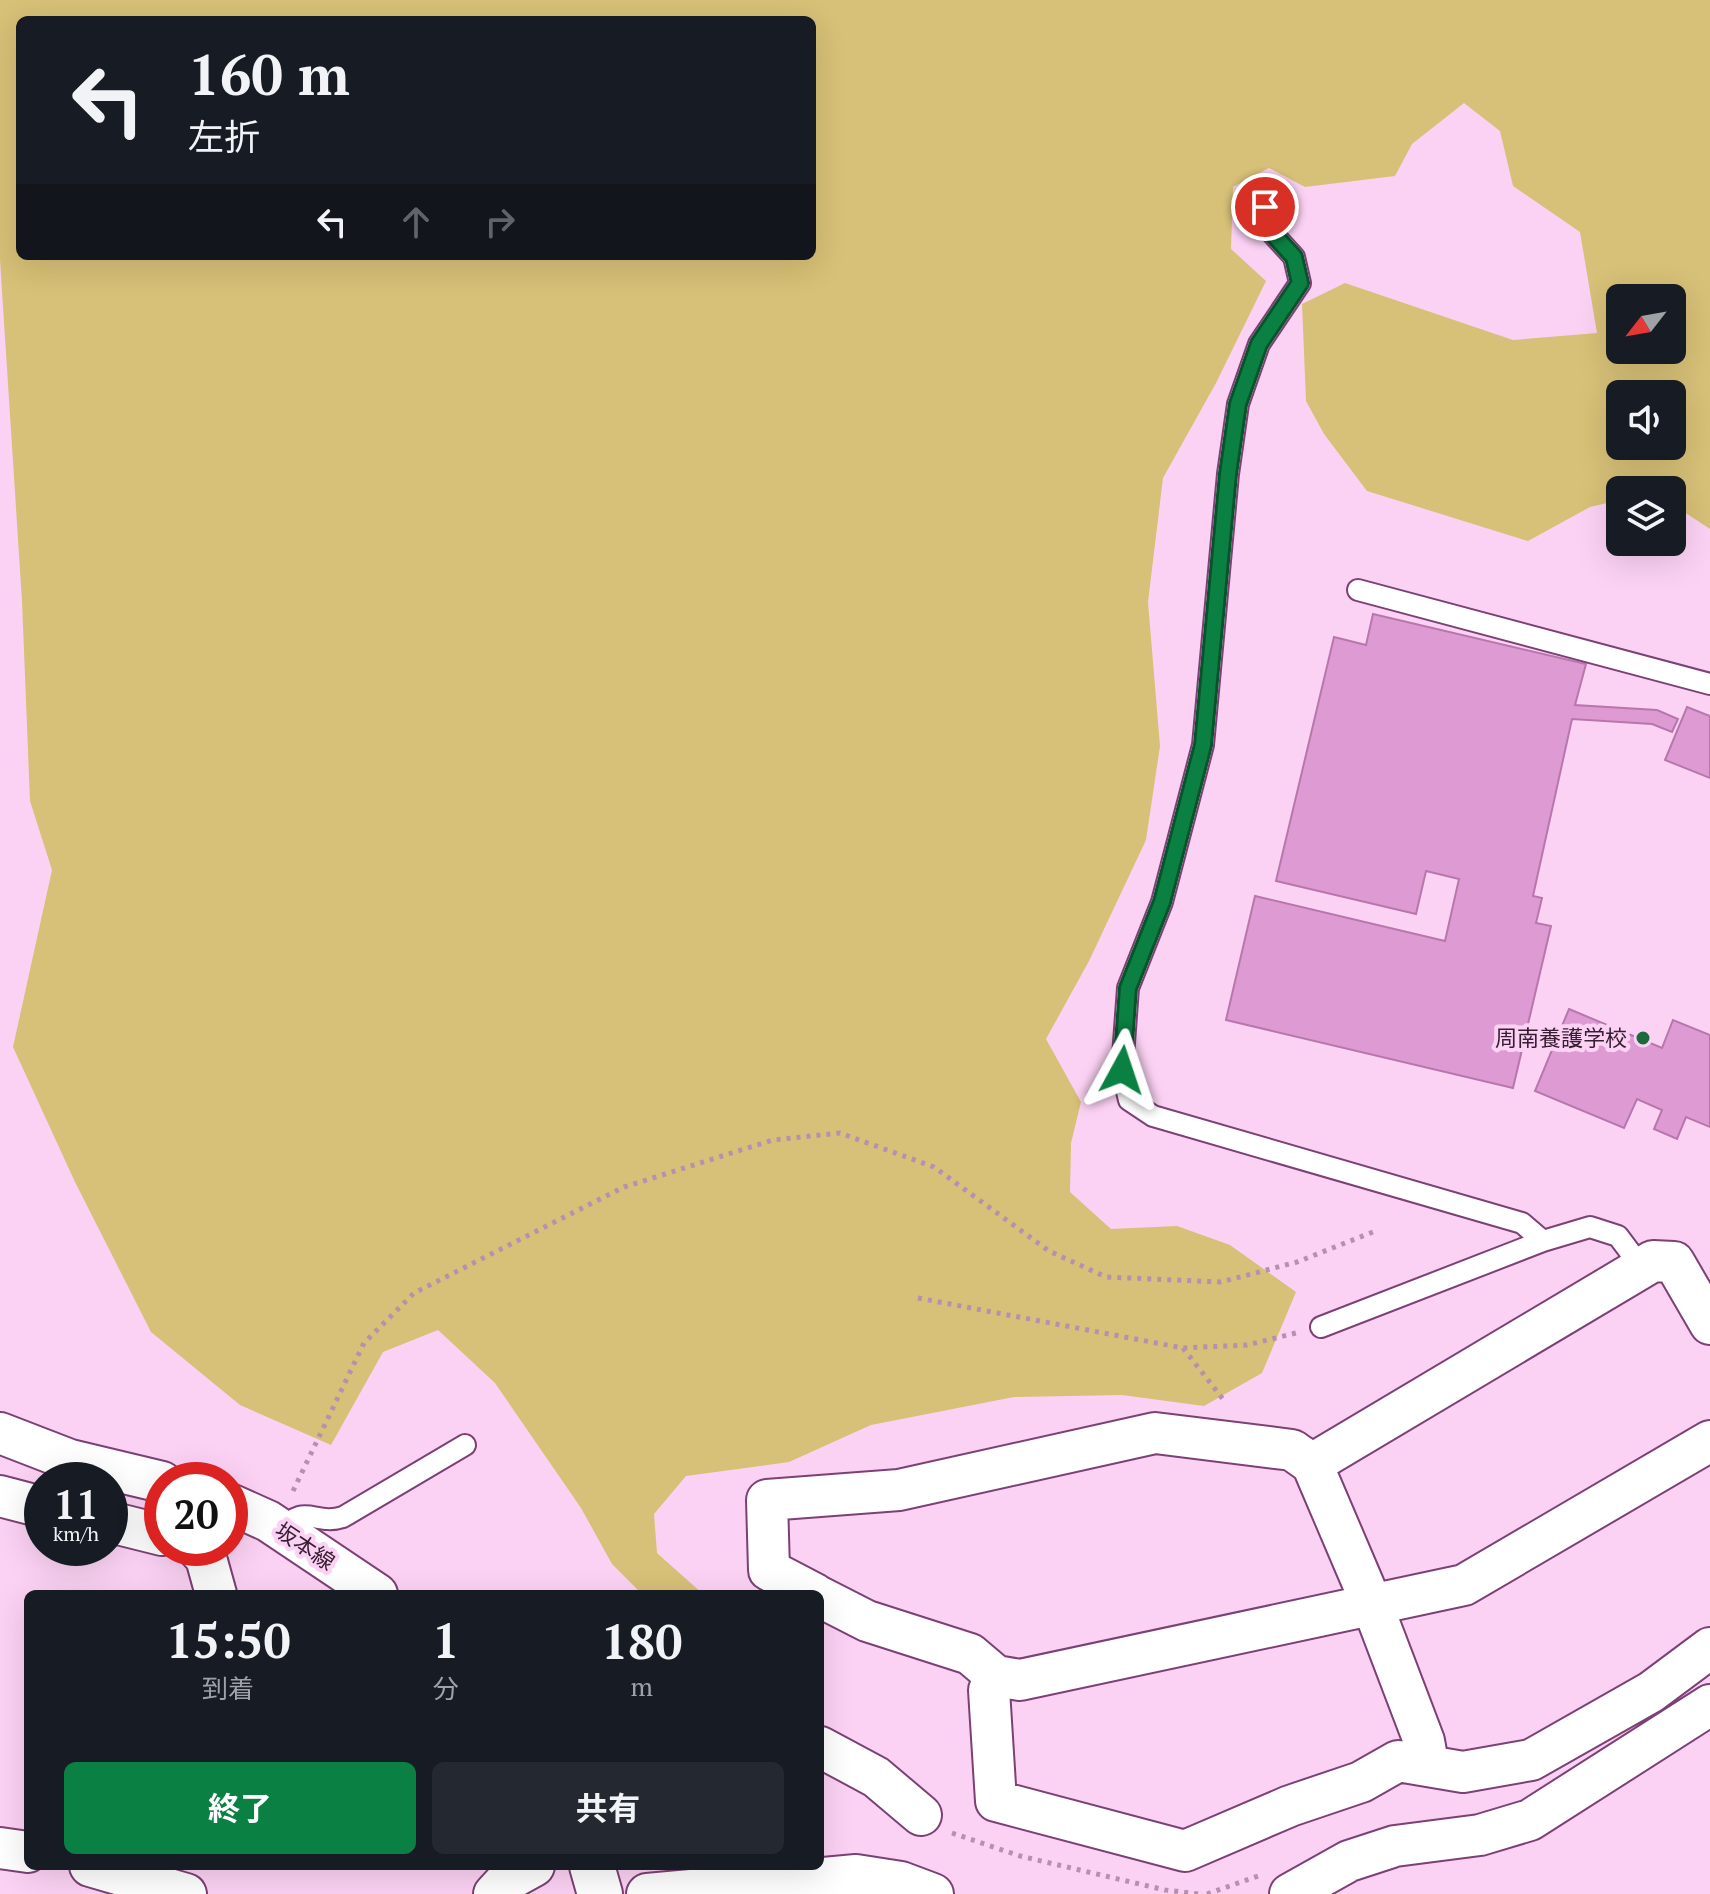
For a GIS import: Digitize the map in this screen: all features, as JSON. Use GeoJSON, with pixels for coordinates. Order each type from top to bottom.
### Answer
{"type":"FeatureCollection","features":[{"type":"Feature","properties":{"kind":"street"},"geometry":{"type":"LineString","coordinates":[[1312,1464],[1653,1261],[1674,1262],[1710,1324]]}},
{"type":"Feature","properties":{"kind":"street"},"geometry":{"type":"LineString","coordinates":[[0,1433],[70,1460],[144,1478]]}},
{"type":"Feature","properties":{"kind":"street"},"geometry":{"type":"LineString","coordinates":[[808,1590],[769,1570],[767,1500],[899,1490],[1155,1433],[1292,1450],[1312,1464],[1373,1607],[1424,1741],[1428,1763]]}},
{"type":"Feature","properties":{"kind":"street"},"geometry":{"type":"LineString","coordinates":[[824,1598],[867,1621],[970,1654],[996,1676],[1020,1680],[1373,1607],[1464,1585],[1710,1441]]}},
{"type":"Feature","properties":{"kind":"street","name":"坂本線"},"geometry":{"type":"LineString","coordinates":[[248,1513],[276,1526],[371,1590]]}},
{"type":"Feature","properties":{"kind":"street"},"geometry":{"type":"LineString","coordinates":[[208,1566],[212,1590]]}},
{"type":"Feature","properties":{"kind":"street"},"geometry":{"type":"LineString","coordinates":[[996,1676],[989,1690],[996,1801],[1185,1851],[1279,1810],[1361,1782],[1398,1761],[1428,1763],[1463,1772],[1531,1760],[1651,1692],[1710,1648]]}},
{"type":"Feature","properties":{"kind":"street"},"geometry":{"type":"LineString","coordinates":[[1299,1892],[1349,1861],[1395,1846],[1480,1835],[1530,1820],[1710,1705]]}},
{"type":"Feature","properties":{"kind":"street"},"geometry":{"type":"LineString","coordinates":[[824,1749],[876,1777],[921,1815]]}},
{"type":"Feature","properties":{"kind":"street"},"geometry":{"type":"LineString","coordinates":[[0,1848],[24,1851]]}},
{"type":"Feature","properties":{"kind":"street"},"geometry":{"type":"LineString","coordinates":[[104,1870],[186,1894]]}},
{"type":"Feature","properties":{"kind":"street"},"geometry":{"type":"LineString","coordinates":[[494,1894],[505,1882],[527,1870]]}},
{"type":"Feature","properties":{"kind":"street"},"geometry":{"type":"LineString","coordinates":[[593,1870],[600,1894]]}},
{"type":"Feature","properties":{"kind":"street"},"geometry":{"type":"LineString","coordinates":[[647,1894],[856,1875],[901,1882],[933,1894]]}},
{"type":"Feature","properties":{"kind":"lane"},"geometry":{"type":"LineString","coordinates":[[1265,207],[1273,234],[1294,257],[1300,283],[1259,344],[1238,404],[1228,474],[1203,745],[1162,902],[1128,988],[1122,1070],[1129,1100],[1153,1116],[1522,1223],[1543,1241]]}},
{"type":"Feature","properties":{"kind":"lane"},"geometry":{"type":"LineString","coordinates":[[1358,590],[1710,684]]}},
{"type":"Feature","properties":{"kind":"lane"},"geometry":{"type":"LineString","coordinates":[[1321,1327],[1543,1241],[1590,1227],[1618,1236],[1642,1268]]}},
{"type":"Feature","properties":{"kind":"lane"},"geometry":{"type":"LineString","coordinates":[[276,1526],[300,1514],[329,1522],[343,1517],[465,1445]]}},
{"type":"Feature","properties":{"kind":"path"},"geometry":{"type":"LineString","coordinates":[[276,1526],[364,1343],[414,1293],[624,1187],[773,1140],[840,1133],[934,1167],[1049,1251],[1106,1277],[1221,1282],[1297,1262],[1378,1230]]}},
{"type":"Feature","properties":{"kind":"path"},"geometry":{"type":"LineString","coordinates":[[918,1298],[1183,1348],[1247,1345],[1321,1327]]}},
{"type":"Feature","properties":{"kind":"path"},"geometry":{"type":"LineString","coordinates":[[1183,1348],[1235,1414]]}},
{"type":"Feature","properties":{"kind":"path"},"geometry":{"type":"LineString","coordinates":[[921,1815],[959,1837],[1020,1856],[1165,1890],[1199,1894]]}},
{"type":"Feature","properties":{"kind":"shaded area"},"geometry":{"type":"Polygon","coordinates":[[[0,0],[1710,0],[1710,529],[1686,513],[1686,476],[1606,476],[1606,503],[1590,507],[1528,541],[1367,491],[1324,434],[1306,401],[1302,304],[1345,283],[1513,340],[1597,333],[1580,232],[1513,186],[1500,131],[1464,103],[1412,144],[1395,176],[1305,187],[1269,168],[1233,187],[1231,249],[1266,281],[1216,383],[1163,478],[1148,602],[1160,746],[1146,840],[1089,961],[1046,1039],[1081,1102],[1071,1143],[1070,1192],[1111,1229],[1177,1226],[1230,1245],[1296,1292],[1262,1373],[1204,1406],[1122,1395],[1014,1397],[871,1425],[789,1462],[686,1476],[654,1514],[657,1553],[699,1590],[638,1590],[612,1564],[581,1508],[495,1383],[438,1330],[383,1352],[331,1445],[240,1405],[151,1332],[75,1182],[13,1047],[52,870],[30,801],[22,601],[0,260],[0,0]]]}},
{"type":"Feature","properties":{"kind":"building"},"geometry":{"type":"Polygon","coordinates":[[[1373,614],[1586,664],[1575,705],[1657,710],[1678,719],[1672,732],[1652,724],[1572,719],[1533,896],[1542,898],[1536,923],[1551,926],[1513,1088],[1226,1020],[1255,896],[1445,941],[1459,879],[1426,871],[1416,914],[1276,881],[1334,637],[1366,645],[1373,614]]]}},
{"type":"Feature","properties":{"kind":"building"},"geometry":{"type":"Polygon","coordinates":[[[1687,707],[1710,716],[1710,778],[1665,760],[1687,707]]]}},
{"type":"Feature","properties":{"kind":"building"},"geometry":{"type":"Polygon","coordinates":[[[1569,1009],[1662,1048],[1673,1020],[1710,1035],[1710,1127],[1686,1117],[1677,1139],[1654,1129],[1662,1110],[1637,1099],[1624,1128],[1535,1091],[1569,1009]]]}},
{"type":"Feature","properties":{"kind":"place","name":"周南養護学校"},"geometry":{"type":"Point","coordinates":[1643,1038]}},
{"type":"Feature","properties":{"kind":"route"},"geometry":{"type":"LineString","coordinates":[[1122,1070],[1128,988],[1162,902],[1203,745],[1228,474],[1238,404],[1259,344],[1300,283],[1294,257],[1273,234],[1265,207]]}}]}
